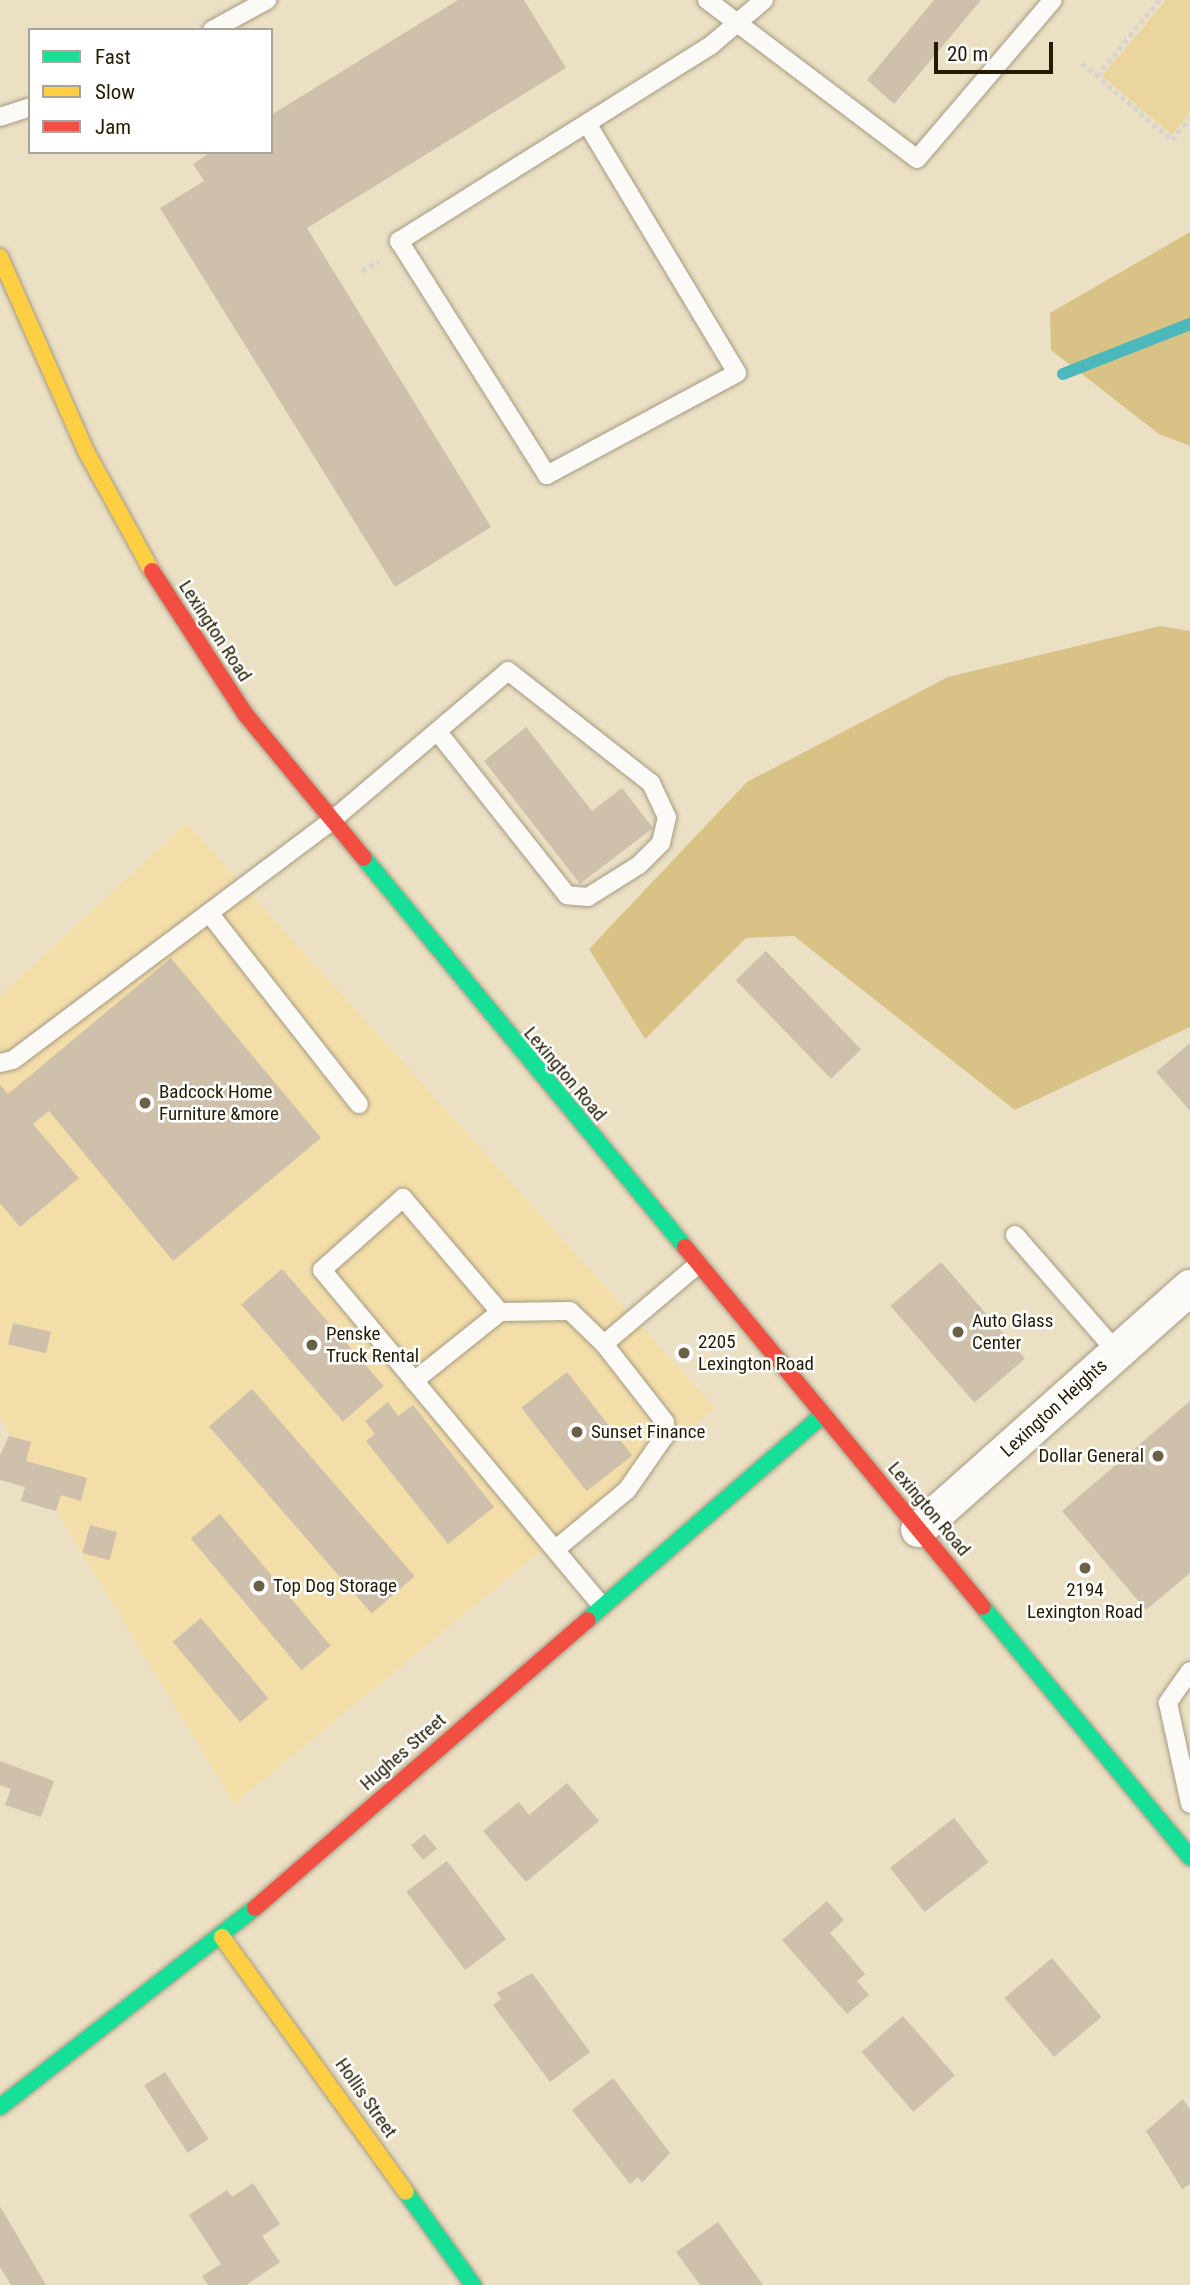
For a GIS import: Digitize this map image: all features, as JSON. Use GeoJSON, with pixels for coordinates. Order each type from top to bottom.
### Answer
{"type":"FeatureCollection","features":[{"type":"Feature","properties":{"kind":"main road","name":"Lexington Road"},"geometry":{"type":"LineString","coordinates":[[0,257],[87,453],[164,593],[246,715],[330,822],[1190,1857]]}},
{"type":"Feature","properties":{"kind":"main road","name":"Hughes Street"},"geometry":{"type":"LineString","coordinates":[[0,2107],[222,1937],[823,1415]]}},
{"type":"Feature","properties":{"kind":"main road","name":"Hollis Street"},"geometry":{"type":"LineString","coordinates":[[222,1937],[473,2285]]}},
{"type":"Feature","properties":{"kind":"street","name":"Lexington Heights"},"geometry":{"type":"LineString","coordinates":[[918,1529],[1190,1287]]}},
{"type":"Feature","properties":{"kind":"lane"},"geometry":{"type":"LineString","coordinates":[[216,28],[267,0]]}},
{"type":"Feature","properties":{"kind":"lane"},"geometry":{"type":"LineString","coordinates":[[708,0],[917,159],[1053,0]]}},
{"type":"Feature","properties":{"kind":"lane"},"geometry":{"type":"LineString","coordinates":[[587,125],[737,373],[547,475],[399,241],[587,125],[739,26],[764,0]]}},
{"type":"Feature","properties":{"kind":"lane"},"geometry":{"type":"LineString","coordinates":[[0,117],[28,108]]}},
{"type":"Feature","properties":{"kind":"lane"},"geometry":{"type":"LineString","coordinates":[[0,1063],[13,1060],[330,822],[437,731],[508,671],[651,783],[667,817],[661,843],[639,865],[587,897],[566,895],[437,731]]}},
{"type":"Feature","properties":{"kind":"lane"},"geometry":{"type":"LineString","coordinates":[[209,913],[359,1104]]}},
{"type":"Feature","properties":{"kind":"lane"},"geometry":{"type":"LineString","coordinates":[[500,1311],[402,1198],[322,1270],[602,1606]]}},
{"type":"Feature","properties":{"kind":"lane"},"geometry":{"type":"LineString","coordinates":[[1015,1235],[1116,1351]]}},
{"type":"Feature","properties":{"kind":"lane"},"geometry":{"type":"LineString","coordinates":[[604,1344],[697,1265]]}},
{"type":"Feature","properties":{"kind":"lane"},"geometry":{"type":"LineString","coordinates":[[414,1381],[500,1311],[570,1311],[604,1344],[665,1422],[666,1434],[627,1490],[556,1549]]}},
{"type":"Feature","properties":{"kind":"lane"},"geometry":{"type":"LineString","coordinates":[[1183,1677],[1170,1720],[1190,1804]]}},
{"type":"Feature","properties":{"kind":"path"},"geometry":{"type":"LineString","coordinates":[[1097,75],[1159,0]]}},
{"type":"Feature","properties":{"kind":"path"},"geometry":{"type":"LineString","coordinates":[[1082,63],[1172,140],[1190,118]]}},
{"type":"Feature","properties":{"kind":"shaded area"},"geometry":{"type":"Polygon","coordinates":[[[1166,0],[1190,0],[1190,113],[1172,135],[1102,76],[1166,0]]]}},
{"type":"Feature","properties":{"kind":"shaded area"},"geometry":{"type":"Polygon","coordinates":[[[1190,232],[1190,446],[1159,434],[1051,350],[1050,313],[1190,232]]]}},
{"type":"Feature","properties":{"kind":"shaded area"},"geometry":{"type":"Polygon","coordinates":[[[1160,626],[1190,631],[1190,1027],[1015,1110],[794,936],[746,938],[645,1039],[589,949],[747,782],[948,677],[1160,626]]]}},
{"type":"Feature","properties":{"kind":"shaded area"},"geometry":{"type":"Polygon","coordinates":[[[187,823],[715,1408],[234,1804],[0,1418],[0,996],[187,823]]]}},
{"type":"Feature","properties":{"kind":"building"},"geometry":{"type":"Polygon","coordinates":[[[458,0],[524,0],[566,68],[307,228],[491,527],[395,587],[160,208],[204,181],[193,164],[208,154],[273,154],[273,114],[458,0]]]}},
{"type":"Feature","properties":{"kind":"building"},"geometry":{"type":"Polygon","coordinates":[[[934,0],[981,0],[894,104],[867,80],[934,0]]]}},
{"type":"Feature","properties":{"kind":"building"},"geometry":{"type":"Polygon","coordinates":[[[526,727],[592,811],[622,788],[653,828],[580,884],[484,761],[526,727]]]}},
{"type":"Feature","properties":{"kind":"building"},"geometry":{"type":"Polygon","coordinates":[[[766,951],[861,1050],[831,1079],[736,980],[766,951]]]}},
{"type":"Feature","properties":{"kind":"building","name":"Badcock Home Furniture &more"},"geometry":{"type":"Polygon","coordinates":[[[171,958],[321,1138],[173,1261],[49,1111],[33,1124],[79,1178],[20,1227],[0,1203],[0,1085],[8,1094],[171,958]]]}},
{"type":"Feature","properties":{"kind":"building"},"geometry":{"type":"Polygon","coordinates":[[[1190,1043],[1190,1111],[1156,1072],[1190,1043]]]}},
{"type":"Feature","properties":{"kind":"building","name":"Auto Glass Center"},"geometry":{"type":"Polygon","coordinates":[[[941,1262],[1025,1359],[974,1403],[890,1306],[941,1262]]]}},
{"type":"Feature","properties":{"kind":"building","name":"Penske Truck Rental"},"geometry":{"type":"Polygon","coordinates":[[[282,1269],[384,1386],[343,1421],[241,1304],[282,1269]]]}},
{"type":"Feature","properties":{"kind":"building"},"geometry":{"type":"Polygon","coordinates":[[[13,1323],[51,1332],[46,1353],[8,1344],[13,1323]]]}},
{"type":"Feature","properties":{"kind":"building","name":"Sunset Finance"},"geometry":{"type":"Polygon","coordinates":[[[567,1372],[632,1456],[587,1491],[521,1408],[567,1372]]]}},
{"type":"Feature","properties":{"kind":"building"},"geometry":{"type":"Polygon","coordinates":[[[252,1389],[415,1576],[372,1614],[209,1426],[252,1389]]]}},
{"type":"Feature","properties":{"kind":"building","name":"Dollar General"},"geometry":{"type":"Polygon","coordinates":[[[1190,1401],[1190,1573],[1146,1610],[1062,1511],[1190,1401]]]}},
{"type":"Feature","properties":{"kind":"building"},"geometry":{"type":"Polygon","coordinates":[[[388,1402],[398,1416],[413,1405],[494,1507],[448,1544],[366,1441],[375,1434],[365,1421],[388,1402]]]}},
{"type":"Feature","properties":{"kind":"building"},"geometry":{"type":"Polygon","coordinates":[[[9,1436],[31,1442],[26,1461],[87,1478],[81,1501],[61,1495],[56,1511],[21,1501],[25,1487],[0,1480],[0,1455],[9,1436]]]}},
{"type":"Feature","properties":{"kind":"building"},"geometry":{"type":"Polygon","coordinates":[[[220,1514],[331,1646],[301,1670],[191,1538],[220,1514]]]}},
{"type":"Feature","properties":{"kind":"building"},"geometry":{"type":"Polygon","coordinates":[[[90,1525],[117,1532],[110,1560],[82,1553],[90,1525]]]}},
{"type":"Feature","properties":{"kind":"building"},"geometry":{"type":"Polygon","coordinates":[[[201,1618],[268,1698],[240,1722],[173,1642],[201,1618]]]}},
{"type":"Feature","properties":{"kind":"building"},"geometry":{"type":"Polygon","coordinates":[[[0,1761],[54,1781],[41,1817],[5,1805],[11,1789],[0,1785],[0,1761]]]}},
{"type":"Feature","properties":{"kind":"building"},"geometry":{"type":"Polygon","coordinates":[[[567,1783],[599,1821],[526,1882],[483,1831],[519,1802],[529,1815],[567,1783]]]}},
{"type":"Feature","properties":{"kind":"building"},"geometry":{"type":"Polygon","coordinates":[[[954,1818],[988,1862],[925,1912],[890,1868],[954,1818]]]}},
{"type":"Feature","properties":{"kind":"building"},"geometry":{"type":"Polygon","coordinates":[[[425,1834],[437,1849],[423,1860],[411,1845],[425,1834]]]}},
{"type":"Feature","properties":{"kind":"building"},"geometry":{"type":"Polygon","coordinates":[[[447,1861],[506,1939],[465,1970],[406,1892],[447,1861]]]}},
{"type":"Feature","properties":{"kind":"building"},"geometry":{"type":"Polygon","coordinates":[[[827,1901],[844,1920],[830,1933],[865,1974],[857,1981],[869,1995],[847,2014],[782,1940],[827,1901]]]}},
{"type":"Feature","properties":{"kind":"building"},"geometry":{"type":"Polygon","coordinates":[[[1052,1958],[1101,2017],[1054,2057],[1005,1998],[1052,1958]]]}},
{"type":"Feature","properties":{"kind":"building"},"geometry":{"type":"Polygon","coordinates":[[[532,1973],[590,2052],[550,2082],[493,2005],[501,1999],[497,1993],[532,1973]]]}},
{"type":"Feature","properties":{"kind":"building"},"geometry":{"type":"Polygon","coordinates":[[[903,2016],[955,2076],[913,2112],[861,2052],[903,2016]]]}},
{"type":"Feature","properties":{"kind":"building"},"geometry":{"type":"Polygon","coordinates":[[[165,2072],[209,2139],[188,2153],[144,2086],[165,2072]]]}},
{"type":"Feature","properties":{"kind":"building"},"geometry":{"type":"Polygon","coordinates":[[[613,2078],[670,2153],[642,2183],[638,2177],[630,2184],[572,2110],[613,2078]]]}},
{"type":"Feature","properties":{"kind":"building"},"geometry":{"type":"Polygon","coordinates":[[[1183,2099],[1190,2110],[1190,2184],[1182,2189],[1146,2131],[1183,2099]]]}},
{"type":"Feature","properties":{"kind":"building"},"geometry":{"type":"Polygon","coordinates":[[[253,2183],[280,2224],[262,2236],[280,2262],[246,2285],[208,2285],[202,2276],[221,2264],[189,2215],[227,2190],[232,2197],[253,2183]]]}},
{"type":"Feature","properties":{"kind":"building"},"geometry":{"type":"Polygon","coordinates":[[[0,2206],[46,2285],[11,2285],[0,2267],[0,2206]]]}},
{"type":"Feature","properties":{"kind":"building"},"geometry":{"type":"Polygon","coordinates":[[[718,2222],[763,2285],[700,2285],[676,2252],[718,2222]]]}},
{"type":"Feature","properties":{"kind":"waterway"},"geometry":{"type":"LineString","coordinates":[[1063,374],[1190,324]]}},
{"type":"Feature","properties":{"kind":"traffic: fast"},"geometry":{"type":"LineString","coordinates":[[364,858],[685,1247]]}},
{"type":"Feature","properties":{"kind":"traffic: fast"},"geometry":{"type":"LineString","coordinates":[[587,1620],[823,1415]]}},
{"type":"Feature","properties":{"kind":"traffic: fast"},"geometry":{"type":"LineString","coordinates":[[983,1607],[1190,1857]]}},
{"type":"Feature","properties":{"kind":"traffic: fast"},"geometry":{"type":"LineString","coordinates":[[0,2107],[255,1908]]}},
{"type":"Feature","properties":{"kind":"traffic: fast"},"geometry":{"type":"LineString","coordinates":[[406,2192],[473,2285]]}},
{"type":"Feature","properties":{"kind":"traffic: slow"},"geometry":{"type":"LineString","coordinates":[[0,257],[87,453],[152,571]]}},
{"type":"Feature","properties":{"kind":"traffic: slow"},"geometry":{"type":"LineString","coordinates":[[222,1937],[406,2192]]}},
{"type":"Feature","properties":{"kind":"traffic: jam"},"geometry":{"type":"LineString","coordinates":[[152,571],[246,715],[364,858]]}},
{"type":"Feature","properties":{"kind":"traffic: jam"},"geometry":{"type":"LineString","coordinates":[[685,1247],[983,1607]]}},
{"type":"Feature","properties":{"kind":"traffic: jam"},"geometry":{"type":"LineString","coordinates":[[255,1908],[587,1620]]}},
{"type":"Feature","properties":{"kind":"place","name":"Badcock Home Furniture &more"},"geometry":{"type":"Point","coordinates":[145,1103]}},
{"type":"Feature","properties":{"kind":"place","name":"Auto Glass Center"},"geometry":{"type":"Point","coordinates":[958,1332]}},
{"type":"Feature","properties":{"kind":"place","name":"Penske Truck Rental"},"geometry":{"type":"Point","coordinates":[312,1345]}},
{"type":"Feature","properties":{"kind":"place","name":"2205 Lexington Road"},"geometry":{"type":"Point","coordinates":[684,1353]}},
{"type":"Feature","properties":{"kind":"place","name":"Sunset Finance"},"geometry":{"type":"Point","coordinates":[577,1432]}},
{"type":"Feature","properties":{"kind":"place","name":"Dollar General"},"geometry":{"type":"Point","coordinates":[1158,1456]}},
{"type":"Feature","properties":{"kind":"place","name":"2194 Lexington Road"},"geometry":{"type":"Point","coordinates":[1085,1568]}},
{"type":"Feature","properties":{"kind":"place","name":"Top Dog Storage"},"geometry":{"type":"Point","coordinates":[259,1586]}}]}
